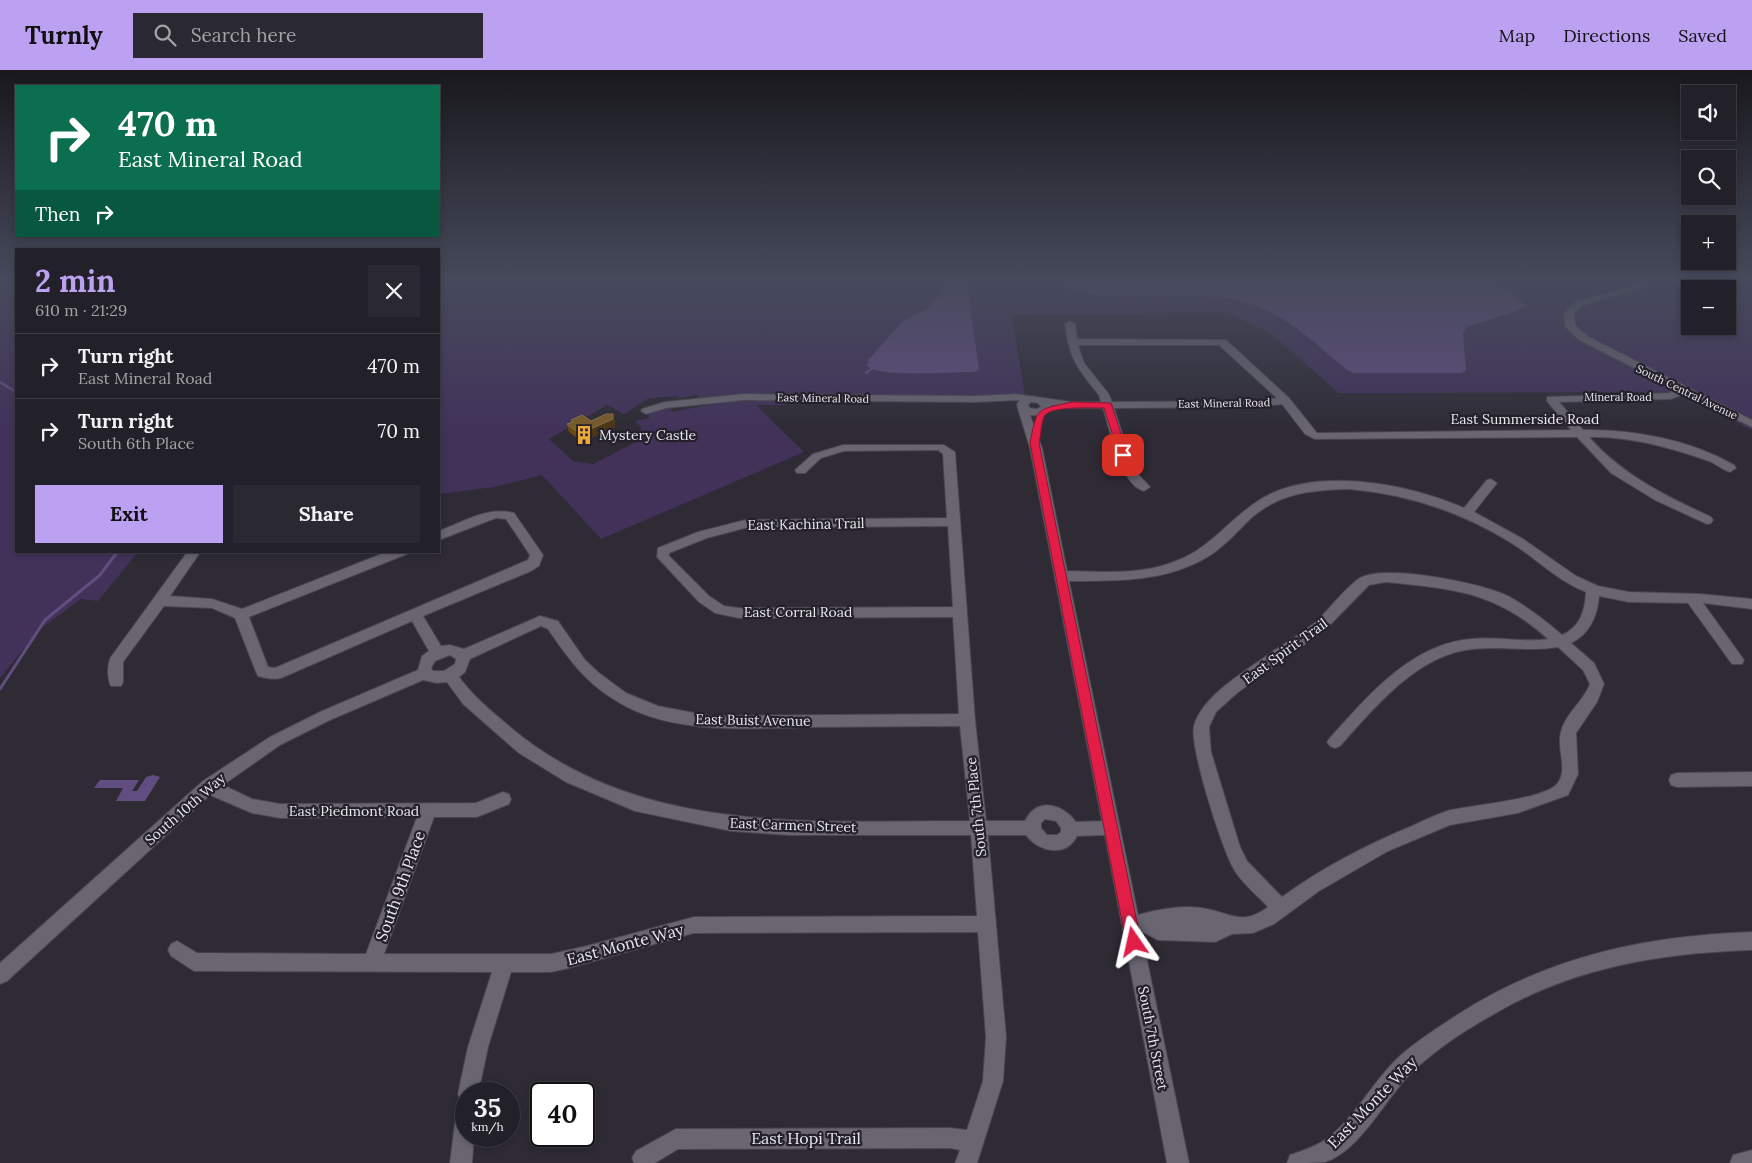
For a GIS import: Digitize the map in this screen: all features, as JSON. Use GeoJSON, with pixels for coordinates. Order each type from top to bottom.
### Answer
{"type":"FeatureCollection","features":[{"type":"Feature","properties":{"kind":"street"},"geometry":{"type":"LineString","coordinates":[[1071,330],[1072,342],[1079,363],[1104,395],[1129,471],[1144,487]]}},
{"type":"Feature","properties":{"kind":"street","name":"South Central Avenue"},"geometry":{"type":"LineString","coordinates":[[1573,330],[1583,338],[1752,424]]}},
{"type":"Feature","properties":{"kind":"street"},"geometry":{"type":"LineString","coordinates":[[1072,342],[1222,342],[1285,400]]}},
{"type":"Feature","properties":{"kind":"street","name":"Mineral Road"},"geometry":{"type":"LineString","coordinates":[[1551,399],[1670,396],[1684,390]]}},
{"type":"Feature","properties":{"kind":"street","name":"East Mineral Road"},"geometry":{"type":"LineString","coordinates":[[646,411],[665,405],[736,397],[1002,398],[1040,405],[1257,404],[1285,400]]}},
{"type":"Feature","properties":{"kind":"street","name":"East Mineral Road"},"geometry":{"type":"LineString","coordinates":[[1002,398],[1022,406]]}},
{"type":"Feature","properties":{"kind":"street"},"geometry":{"type":"LineString","coordinates":[[1551,399],[1603,458],[1630,480],[1707,520]]}},
{"type":"Feature","properties":{"kind":"street","name":"East Summerside Road"},"geometry":{"type":"LineString","coordinates":[[1285,400],[1309,432],[1315,436],[1580,433],[1631,436],[1669,444],[1713,458],[1730,468]]}},
{"type":"Feature","properties":{"kind":"street"},"geometry":{"type":"LineString","coordinates":[[1022,406],[1040,405]]}},
{"type":"Feature","properties":{"kind":"street"},"geometry":{"type":"LineString","coordinates":[[1022,406],[1032,413],[1040,405]]}},
{"type":"Feature","properties":{"kind":"street","name":"South 7th Street"},"geometry":{"type":"LineString","coordinates":[[1035,443],[1040,405]]}},
{"type":"Feature","properties":{"kind":"street","name":"South 7th Street"},"geometry":{"type":"LineString","coordinates":[[1022,406],[1035,443],[1111,828],[1137,923],[1178,1163]]}},
{"type":"Feature","properties":{"kind":"street","name":"South 7th Place"},"geometry":{"type":"LineString","coordinates":[[801,470],[818,456],[843,448],[940,447],[949,452],[967,720],[979,828],[996,1046],[992,1081],[966,1163]]}},
{"type":"Feature","properties":{"kind":"street"},"geometry":{"type":"LineString","coordinates":[[1466,513],[1491,483]]}},
{"type":"Feature","properties":{"kind":"street"},"geometry":{"type":"LineString","coordinates":[[1061,576],[1131,575],[1178,566],[1208,551],[1261,504],[1272,498],[1306,488],[1349,486],[1377,488],[1436,501],[1466,513],[1521,543],[1559,573],[1593,589],[1618,597],[1692,598],[1752,604]]}},
{"type":"Feature","properties":{"kind":"street"},"geometry":{"type":"LineString","coordinates":[[160,601],[194,601],[225,605],[241,615],[263,672],[276,674],[526,568],[534,563],[538,555],[510,516],[503,514],[494,514],[440,536]]}},
{"type":"Feature","properties":{"kind":"street","name":"East Kachina Trail"},"geometry":{"type":"LineString","coordinates":[[663,551],[711,531],[745,524],[953,522]]}},
{"type":"Feature","properties":{"kind":"street","name":"East Corral Road"},"geometry":{"type":"LineString","coordinates":[[663,551],[663,557],[704,599],[720,610],[739,613],[960,612]]}},
{"type":"Feature","properties":{"kind":"street"},"geometry":{"type":"LineString","coordinates":[[116,682],[116,661],[194,553]]}},
{"type":"Feature","properties":{"kind":"street"},"geometry":{"type":"LineString","coordinates":[[241,615],[373,556],[390,553]]}},
{"type":"Feature","properties":{"kind":"street","name":"East Spirit Trail"},"geometry":{"type":"LineString","coordinates":[[1280,908],[1241,866],[1232,847],[1202,752],[1201,727],[1211,708],[1232,689],[1321,625],[1365,581],[1386,577],[1433,582],[1479,591],[1504,600],[1536,620],[1560,641]]}},
{"type":"Feature","properties":{"kind":"street"},"geometry":{"type":"LineString","coordinates":[[1335,742],[1405,674],[1431,654],[1472,643],[1528,645],[1560,641],[1576,634],[1582,629],[1590,614],[1593,589]]}},
{"type":"Feature","properties":{"kind":"street"},"geometry":{"type":"LineString","coordinates":[[1692,598],[1737,660]]}},
{"type":"Feature","properties":{"kind":"street"},"geometry":{"type":"LineString","coordinates":[[415,614],[438,652]]}},
{"type":"Feature","properties":{"kind":"street","name":"East Buist Avenue"},"geometry":{"type":"LineString","coordinates":[[463,656],[540,621],[554,625],[580,664],[594,677],[621,698],[656,712],[710,722],[967,720]]}},
{"type":"Feature","properties":{"kind":"street"},"geometry":{"type":"LineString","coordinates":[[1137,923],[1158,931],[1215,933],[1232,926],[1253,925],[1344,865],[1382,846],[1448,818],[1518,806],[1562,790],[1570,774],[1568,733],[1576,718],[1592,698],[1597,684],[1588,667],[1560,641]]}},
{"type":"Feature","properties":{"kind":"street"},"geometry":{"type":"LineString","coordinates":[[450,650],[463,656],[460,668],[450,675],[433,678],[425,672],[425,664],[438,652],[450,650]]}},
{"type":"Feature","properties":{"kind":"street","name":"South 10th Way"},"geometry":{"type":"LineString","coordinates":[[0,975],[209,786],[275,741],[325,716],[425,672]]}},
{"type":"Feature","properties":{"kind":"street","name":"East Carmen Street"},"geometry":{"type":"LineString","coordinates":[[450,675],[468,700],[525,749],[572,777],[635,804],[731,824],[780,827],[1032,828]]}},
{"type":"Feature","properties":{"kind":"street"},"geometry":{"type":"LineString","coordinates":[[1677,780],[1752,779]]}},
{"type":"Feature","properties":{"kind":"street","name":"East Piedmont Road"},"geometry":{"type":"LineString","coordinates":[[209,786],[238,802],[260,810],[477,810],[504,799]]}},
{"type":"Feature","properties":{"kind":"street","name":"South 9th Place"},"geometry":{"type":"LineString","coordinates":[[372,961],[428,810]]}},
{"type":"Feature","properties":{"kind":"street"},"geometry":{"type":"LineString","coordinates":[[1051,812],[1064,818],[1070,828],[1066,840],[1053,844],[1040,840],[1032,828],[1034,820],[1038,815],[1051,812]]}},
{"type":"Feature","properties":{"kind":"street"},"geometry":{"type":"LineString","coordinates":[[1070,828],[1111,828]]}},
{"type":"Feature","properties":{"kind":"street","name":"East Monte Way"},"geometry":{"type":"LineString","coordinates":[[177,950],[194,962],[551,963],[577,959],[651,934],[694,925],[986,924]]}},
{"type":"Feature","properties":{"kind":"street","name":"East Monte Way"},"geometry":{"type":"LineString","coordinates":[[1298,1163],[1334,1145],[1375,1102],[1402,1068],[1424,1049],[1494,1001],[1528,984],[1630,951],[1710,941],[1752,940]]}},
{"type":"Feature","properties":{"kind":"street"},"geometry":{"type":"LineString","coordinates":[[471,1082],[478,1047],[504,962]]}},
{"type":"Feature","properties":{"kind":"street","name":"East Hopi Trail"},"geometry":{"type":"LineString","coordinates":[[644,1158],[676,1139],[950,1138],[974,1141]]}},
{"type":"Feature","properties":{"kind":"street"},"geometry":{"type":"LineString","coordinates":[[461,1163],[463,1147]]}},
{"type":"Feature","properties":{"kind":"street"},"geometry":{"type":"LineString","coordinates":[[1741,1163],[1752,1161]]}},
{"type":"Feature","properties":{"kind":"shaded area"},"geometry":{"type":"Polygon","coordinates":[[[0,330],[15,330],[15,553],[137,553],[98,601],[81,599],[40,629],[0,678],[0,330]]]}},
{"type":"Feature","properties":{"kind":"shaded area"},"geometry":{"type":"Polygon","coordinates":[[[440,330],[1014,330],[1025,395],[737,395],[699,399],[697,395],[679,398],[677,396],[649,398],[624,414],[607,405],[549,439],[573,461],[593,464],[640,440],[641,427],[635,421],[649,418],[649,413],[666,408],[671,409],[672,412],[736,399],[787,402],[787,405],[756,405],[804,452],[601,539],[542,475],[494,487],[440,494],[440,330]]]}},
{"type":"Feature","properties":{"kind":"shaded area"},"geometry":{"type":"Polygon","coordinates":[[[895,330],[973,330],[979,369],[974,372],[887,372],[875,370],[867,366],[869,359],[895,330]]]}},
{"type":"Feature","properties":{"kind":"shaded area"},"geometry":{"type":"Polygon","coordinates":[[[1264,330],[1681,330],[1681,335],[1736,335],[1736,330],[1752,330],[1752,430],[1676,392],[1339,393],[1270,333],[1264,330]]]}},
{"type":"Feature","properties":{"kind":"shaded area"},"geometry":{"type":"Polygon","coordinates":[[[1299,330],[1465,330],[1463,333],[1466,370],[1462,373],[1354,373],[1347,370],[1299,330]]]}},
{"type":"Feature","properties":{"kind":"shaded area"},"geometry":{"type":"Polygon","coordinates":[[[153,775],[160,777],[145,801],[116,801],[123,788],[94,788],[100,780],[139,780],[132,791],[137,791],[146,777],[153,775]]]}},
{"type":"Feature","properties":{"kind":"building"},"geometry":{"type":"Polygon","coordinates":[[[606,414],[613,414],[613,419],[588,430],[583,436],[567,424],[582,415],[591,421],[606,414]]]}},
{"type":"Feature","properties":{"kind":"waterway"},"geometry":{"type":"LineString","coordinates":[[866,373],[873,368]]}},
{"type":"Feature","properties":{"kind":"waterway"},"geometry":{"type":"LineString","coordinates":[[0,382],[15,391]]}},
{"type":"Feature","properties":{"kind":"waterway"},"geometry":{"type":"LineString","coordinates":[[0,689],[45,620],[100,575],[116,553]]}},
{"type":"Feature","properties":{"kind":"place","name":"Mystery Castle"},"geometry":{"type":"Point","coordinates":[584,435]}},
{"type":"Feature","properties":{"kind":"route"},"geometry":{"type":"LineString","coordinates":[[1123,455],[1108,405],[1072,405],[1050,409],[1042,412],[1039,417],[1035,443],[1134,942]]}}]}
